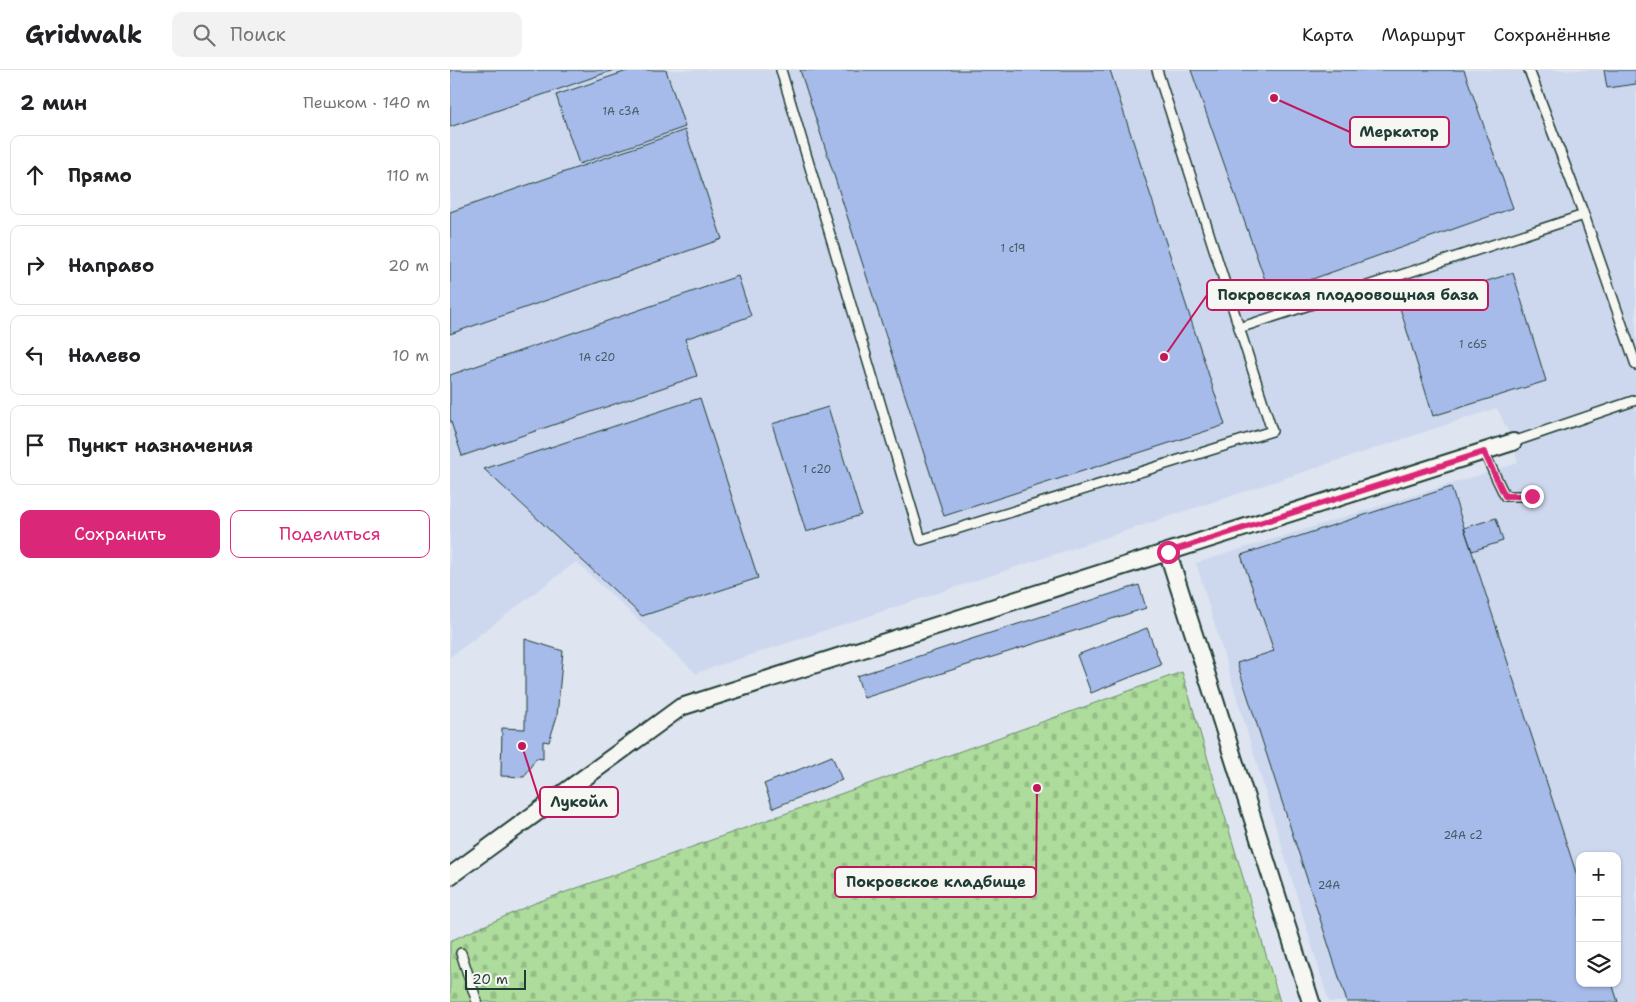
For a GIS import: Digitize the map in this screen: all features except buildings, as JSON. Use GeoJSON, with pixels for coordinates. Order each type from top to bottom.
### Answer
{"type":"FeatureCollection","features":[{"type":"Feature","properties":{"kind":"street"},"geometry":{"type":"LineString","coordinates":[[450,876],[681,707],[1513,442]]}},
{"type":"Feature","properties":{"kind":"street"},"geometry":{"type":"LineString","coordinates":[[1168,552],[1311,1002]]}},
{"type":"Feature","properties":{"kind":"lane"},"geometry":{"type":"LineString","coordinates":[[781,70],[921,540],[1272,431],[1157,70]]}},
{"type":"Feature","properties":{"kind":"lane"},"geometry":{"type":"LineString","coordinates":[[1529,70],[1584,215],[1636,365]]}},
{"type":"Feature","properties":{"kind":"lane"},"geometry":{"type":"LineString","coordinates":[[1239,328],[1584,215]]}},
{"type":"Feature","properties":{"kind":"lane"},"geometry":{"type":"LineString","coordinates":[[1513,442],[1636,400]]}},
{"type":"Feature","properties":{"kind":"lane"},"geometry":{"type":"LineString","coordinates":[[1484,452],[1505,496],[1532,496]]}},
{"type":"Feature","properties":{"kind":"lane"},"geometry":{"type":"LineString","coordinates":[[461,953],[477,1002]]}},
{"type":"Feature","properties":{"kind":"shaded area"},"geometry":{"type":"Polygon","coordinates":[[[450,70],[1636,70],[1636,1002],[1329,1002],[1196,563],[1518,463],[1513,442],[1497,408],[696,673],[576,562],[450,657],[450,70]]]}},
{"type":"Feature","properties":{"kind":"green space"},"geometry":{"type":"Polygon","coordinates":[[[1182,672],[1280,1002],[450,1002],[450,941],[535,903],[1182,672]]]}},
{"type":"Feature","properties":{"kind":"place","name":"Меркатор"},"geometry":{"type":"Point","coordinates":[1274,98]}},
{"type":"Feature","properties":{"kind":"place","name":"Покровская плодоовощная база"},"geometry":{"type":"Point","coordinates":[1164,357]}},
{"type":"Feature","properties":{"kind":"place","name":"Лукойл"},"geometry":{"type":"Point","coordinates":[522,746]}},
{"type":"Feature","properties":{"kind":"place","name":"Покровское кладбище"},"geometry":{"type":"Point","coordinates":[1037,788]}},
{"type":"Feature","properties":{"kind":"route"},"geometry":{"type":"LineString","coordinates":[[1168,552],[1484,452],[1505,496],[1532,496]]}}]}
